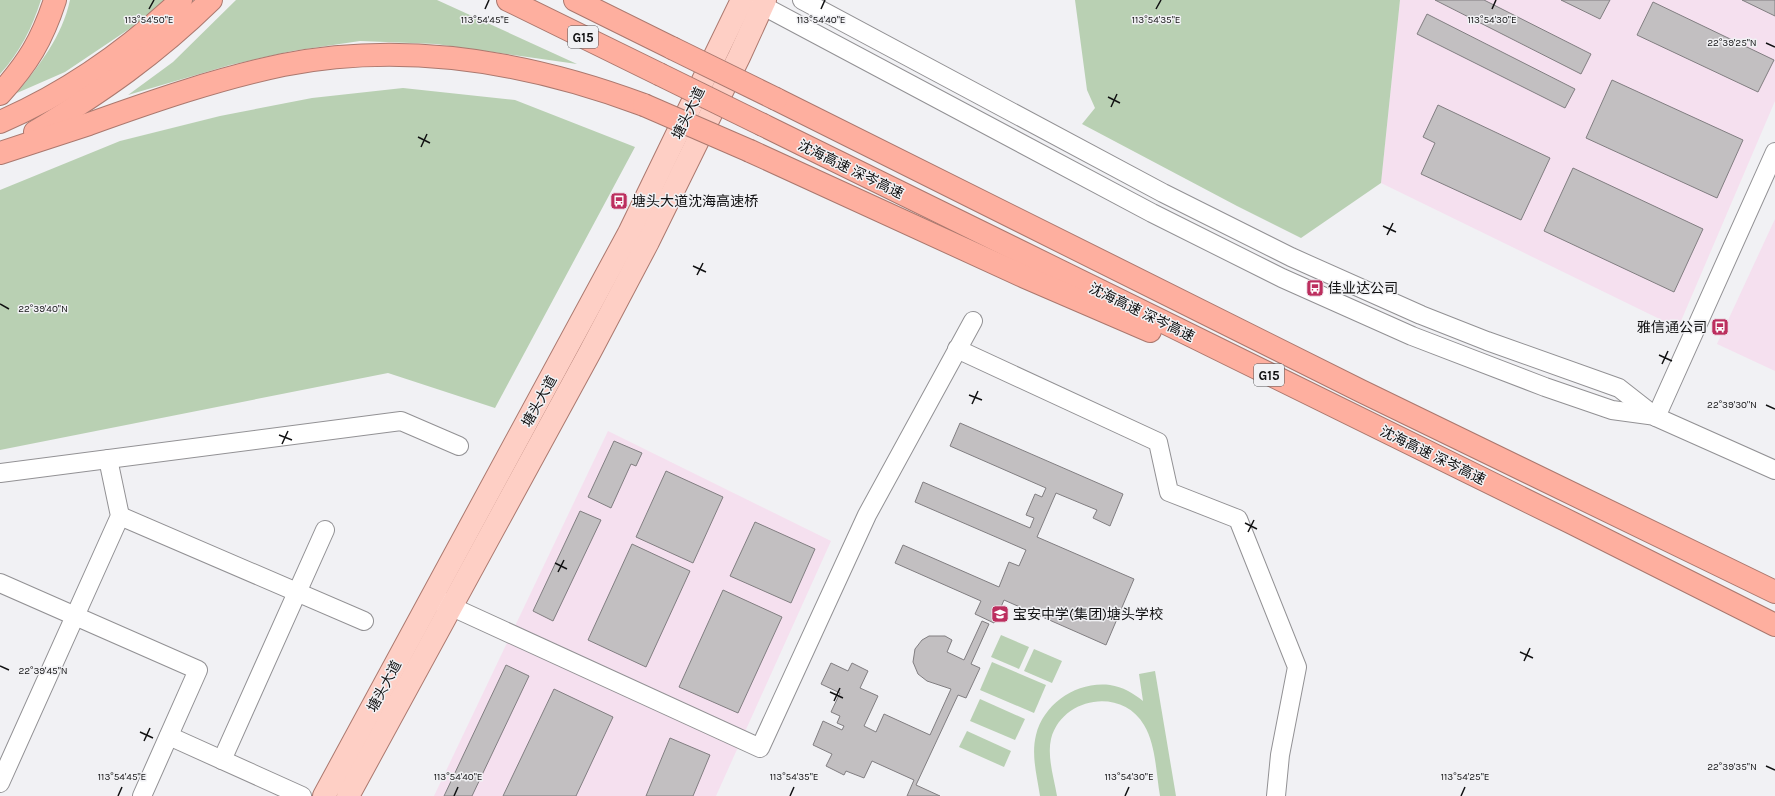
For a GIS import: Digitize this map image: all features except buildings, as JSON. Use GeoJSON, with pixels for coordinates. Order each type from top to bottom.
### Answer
{"type":"FeatureCollection","features":[{"type":"Feature","properties":{"kind":"highway"},"geometry":{"type":"LineString","coordinates":[[0,94],[35,50],[47,24],[55,0]]}},
{"type":"Feature","properties":{"kind":"highway"},"geometry":{"type":"LineString","coordinates":[[0,122],[47,98],[102,64],[141,35],[182,0]]}},
{"type":"Feature","properties":{"kind":"highway"},"geometry":{"type":"LineString","coordinates":[[1,152],[112,84],[176,32],[211,0]]}},
{"type":"Feature","properties":{"kind":"highway","name":"沈海高速 深岑高速"},"geometry":{"type":"LineString","coordinates":[[508,0],[1715,593],[1775,625]]}},
{"type":"Feature","properties":{"kind":"highway","name":"沈海高速 深岑高速"},"geometry":{"type":"LineString","coordinates":[[574,0],[1354,387],[1775,592]]}},
{"type":"Feature","properties":{"kind":"highway"},"geometry":{"type":"LineString","coordinates":[[1,152],[167,96],[284,65],[370,56],[441,57],[489,63],[549,75],[603,90],[644,105],[750,151],[1105,312],[1311,395]]}},
{"type":"Feature","properties":{"kind":"main road","name":"塘头大道"},"geometry":{"type":"LineString","coordinates":[[348,796],[441,602],[629,233],[742,0]]}},
{"type":"Feature","properties":{"kind":"main road","name":"塘头大道"},"geometry":{"type":"LineString","coordinates":[[324,796],[441,602],[648,242],[740,56],[760,2]]}},
{"type":"Feature","properties":{"kind":"street"},"geometry":{"type":"LineString","coordinates":[[802,0],[1234,229],[1357,287],[1421,315],[1487,341],[1619,388],[1656,417],[1775,470]]}},
{"type":"Feature","properties":{"kind":"street"},"geometry":{"type":"LineString","coordinates":[[760,2],[1216,247],[1301,287],[1412,336],[1545,387],[1612,410],[1656,417]]}},
{"type":"Feature","properties":{"kind":"street"},"geometry":{"type":"LineString","coordinates":[[1656,417],[1775,152]]}},
{"type":"Feature","properties":{"kind":"street"},"geometry":{"type":"LineString","coordinates":[[441,602],[760,748],[867,515],[973,321]]}},
{"type":"Feature","properties":{"kind":"street"},"geometry":{"type":"LineString","coordinates":[[957,349],[1158,442],[1169,492],[1238,519],[1297,667],[1280,755],[1276,796]]}},
{"type":"Feature","properties":{"kind":"street"},"geometry":{"type":"LineString","coordinates":[[0,473],[401,421],[459,446]]}},
{"type":"Feature","properties":{"kind":"street"},"geometry":{"type":"LineString","coordinates":[[0,783],[120,516],[108,459]]}},
{"type":"Feature","properties":{"kind":"street"},"geometry":{"type":"LineString","coordinates":[[120,516],[364,621]]}},
{"type":"Feature","properties":{"kind":"street"},"geometry":{"type":"LineString","coordinates":[[222,760],[324,530]]}},
{"type":"Feature","properties":{"kind":"street"},"geometry":{"type":"LineString","coordinates":[[0,584],[198,670],[142,796]]}},
{"type":"Feature","properties":{"kind":"street"},"geometry":{"type":"LineString","coordinates":[[169,736],[302,796]]}},
{"type":"Feature","properties":{"kind":"shaded area"},"geometry":{"type":"Polygon","coordinates":[[[1400,0],[1775,0],[1775,101],[1678,328],[1381,183],[1400,0]]]}},
{"type":"Feature","properties":{"kind":"shaded area"},"geometry":{"type":"Polygon","coordinates":[[[1775,219],[1775,371],[1717,344],[1775,219]]]}},
{"type":"Feature","properties":{"kind":"shaded area"},"geometry":{"type":"Polygon","coordinates":[[[608,431],[831,541],[716,796],[434,796],[608,431]]]}},
{"type":"Feature","properties":{"kind":"green space"},"geometry":{"type":"Polygon","coordinates":[[[0,0],[41,0],[25,39],[14,57],[0,74],[0,0]]]}},
{"type":"Feature","properties":{"kind":"green space"},"geometry":{"type":"Polygon","coordinates":[[[70,0],[166,0],[153,13],[65,72],[17,93],[42,61],[56,38],[62,26],[70,0]]]}},
{"type":"Feature","properties":{"kind":"green space"},"geometry":{"type":"Polygon","coordinates":[[[236,0],[437,0],[577,64],[436,44],[360,41],[292,51],[230,65],[128,95],[173,62],[236,0]]]}},
{"type":"Feature","properties":{"kind":"green space"},"geometry":{"type":"Polygon","coordinates":[[[1075,0],[1400,0],[1381,183],[1301,238],[1082,124],[1095,108],[1087,90],[1075,0]]]}},
{"type":"Feature","properties":{"kind":"green space"},"geometry":{"type":"Polygon","coordinates":[[[403,88],[515,100],[635,147],[495,408],[388,373],[0,450],[0,190],[120,141],[220,116],[312,98],[403,88]]]}},
{"type":"Feature","properties":{"kind":"green space"},"geometry":{"type":"Polygon","coordinates":[[[1001,635],[1029,647],[1019,669],[991,657],[1001,635]]]}},
{"type":"Feature","properties":{"kind":"green space"},"geometry":{"type":"Polygon","coordinates":[[[1034,649],[1062,661],[1052,683],[1024,671],[1034,649]]]}},
{"type":"Feature","properties":{"kind":"green space"},"geometry":{"type":"Polygon","coordinates":[[[992,662],[1046,685],[1034,713],[980,690],[992,662]]]}},
{"type":"Feature","properties":{"kind":"green space"},"geometry":{"type":"Polygon","coordinates":[[[1155,671],[1176,796],[1160,796],[1151,741],[1144,725],[1134,713],[1122,705],[1108,702],[1093,702],[1079,706],[1067,714],[1057,725],[1051,739],[1050,753],[1051,768],[1057,796],[1040,796],[1035,766],[1034,750],[1036,735],[1046,713],[1054,704],[1064,696],[1074,691],[1098,685],[1119,687],[1132,693],[1143,701],[1139,674],[1155,671]]]}},
{"type":"Feature","properties":{"kind":"green space"},"geometry":{"type":"Polygon","coordinates":[[[980,699],[1025,719],[1015,740],[970,721],[980,699]]]}},
{"type":"Feature","properties":{"kind":"green space"},"geometry":{"type":"Polygon","coordinates":[[[967,731],[1011,751],[1004,767],[959,747],[967,731]]]}},
{"type":"Feature","properties":{"kind":"place","name":"塘头大道沈海高速桥"},"geometry":{"type":"Point","coordinates":[619,201]}},
{"type":"Feature","properties":{"kind":"place","name":"佳业达公司"},"geometry":{"type":"Point","coordinates":[1315,288]}},
{"type":"Feature","properties":{"kind":"place","name":"雅信通公司"},"geometry":{"type":"Point","coordinates":[1720,327]}},
{"type":"Feature","properties":{"kind":"place","name":"宝安中学(集团)塘头学校"},"geometry":{"type":"Point","coordinates":[1000,614]}}]}
